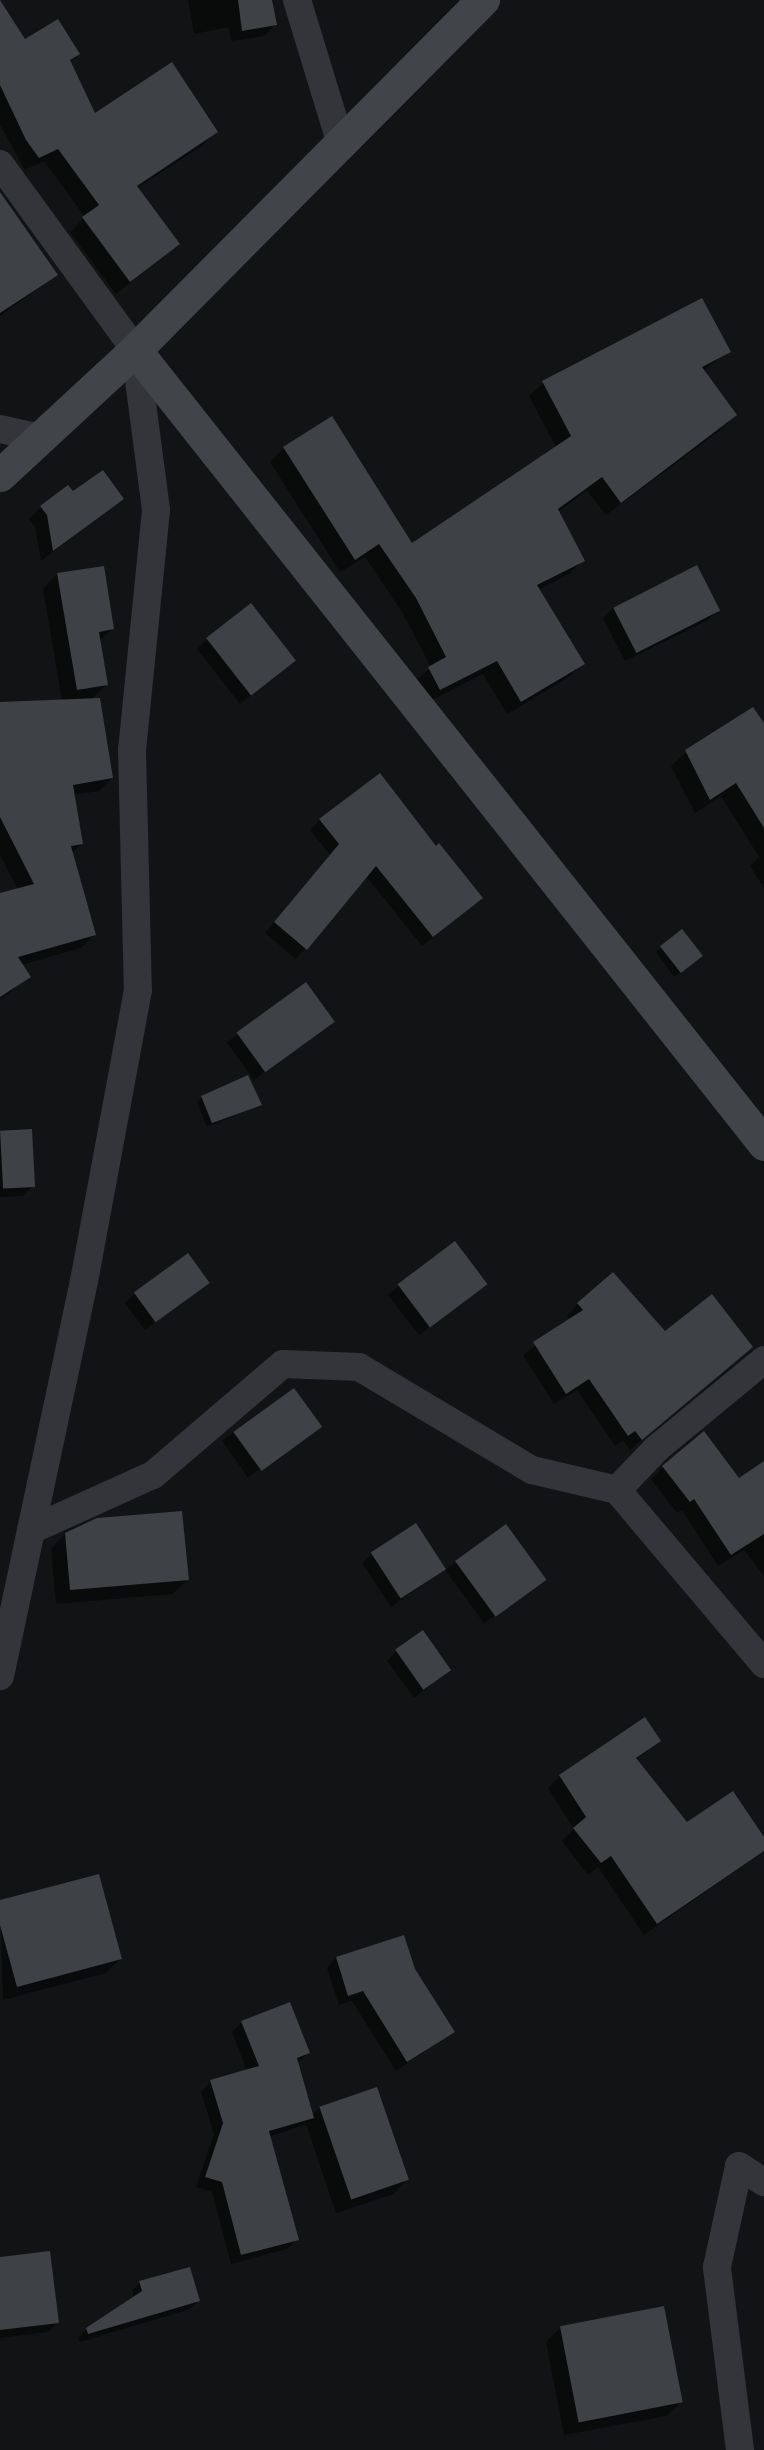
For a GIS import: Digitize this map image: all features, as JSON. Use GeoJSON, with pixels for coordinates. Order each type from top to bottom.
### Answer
{"type":"FeatureCollection","features":[{"type":"Feature","properties":{"kind":"street"},"geometry":{"type":"LineString","coordinates":[[297,0],[341,144]]}},
{"type":"Feature","properties":{"kind":"street"},"geometry":{"type":"LineString","coordinates":[[0,475],[135,350],[483,0]]}},
{"type":"Feature","properties":{"kind":"street"},"geometry":{"type":"LineString","coordinates":[[0,164],[135,350],[764,1144]]}},
{"type":"Feature","properties":{"kind":"street"},"geometry":{"type":"LineString","coordinates":[[0,1676],[84,1281],[138,990],[132,750],[156,510],[135,350]]}},
{"type":"Feature","properties":{"kind":"street"},"geometry":{"type":"LineString","coordinates":[[0,429],[40,438]]}},
{"type":"Feature","properties":{"kind":"street"},"geometry":{"type":"LineString","coordinates":[[617,1490],[656,1449],[764,1360]]}},
{"type":"Feature","properties":{"kind":"street"},"geometry":{"type":"LineString","coordinates":[[31,1530],[153,1475],[283,1364],[359,1367],[532,1470],[617,1490],[764,1664]]}},
{"type":"Feature","properties":{"kind":"street"},"geometry":{"type":"LineString","coordinates":[[740,2450],[717,2267],[739,2166],[764,2182]]}},
{"type":"Feature","properties":{"kind":"building"},"geometry":{"type":"Polygon","coordinates":[[[0,0],[25,39],[58,19],[80,54],[70,60],[95,113],[172,62],[218,132],[137,186],[180,244],[130,282],[82,217],[99,205],[58,149],[39,158],[26,140],[0,85],[0,0]]]}},
{"type":"Feature","properties":{"kind":"building"},"geometry":{"type":"Polygon","coordinates":[[[238,0],[272,0],[277,25],[242,31],[238,0]]]}},
{"type":"Feature","properties":{"kind":"building"},"geometry":{"type":"Polygon","coordinates":[[[0,192],[58,275],[0,313],[0,192]]]}},
{"type":"Feature","properties":{"kind":"building"},"geometry":{"type":"Polygon","coordinates":[[[702,298],[731,352],[702,367],[737,415],[621,503],[602,477],[558,509],[585,561],[537,585],[585,664],[521,702],[497,661],[440,690],[428,667],[446,657],[416,598],[379,544],[355,560],[283,447],[332,416],[412,543],[571,436],[542,381],[702,298]]]}},
{"type":"Feature","properties":{"kind":"building"},"geometry":{"type":"Polygon","coordinates":[[[103,470],[124,499],[53,551],[47,515],[40,506],[68,485],[73,491],[103,470]]]}},
{"type":"Feature","properties":{"kind":"building"},"geometry":{"type":"Polygon","coordinates":[[[697,565],[720,610],[636,653],[613,608],[697,565]]]}},
{"type":"Feature","properties":{"kind":"building"},"geometry":{"type":"Polygon","coordinates":[[[104,566],[114,629],[99,632],[108,685],[77,690],[57,573],[104,566]]]}},
{"type":"Feature","properties":{"kind":"building"},"geometry":{"type":"Polygon","coordinates":[[[251,603],[296,661],[251,696],[206,638],[251,603]]]}},
{"type":"Feature","properties":{"kind":"building"},"geometry":{"type":"Polygon","coordinates":[[[100,698],[113,778],[73,785],[83,844],[71,846],[96,935],[18,957],[31,977],[0,997],[0,893],[34,884],[0,817],[0,702],[100,698]]]}},
{"type":"Feature","properties":{"kind":"building"},"geometry":{"type":"Polygon","coordinates":[[[753,707],[764,723],[764,828],[736,783],[710,800],[685,750],[753,707]]]}},
{"type":"Feature","properties":{"kind":"building"},"geometry":{"type":"Polygon","coordinates":[[[380,773],[436,846],[439,843],[483,898],[433,937],[376,866],[307,950],[274,922],[339,844],[319,819],[380,773]]]}},
{"type":"Feature","properties":{"kind":"building"},"geometry":{"type":"Polygon","coordinates":[[[682,929],[703,956],[681,973],[660,946],[682,929]]]}},
{"type":"Feature","properties":{"kind":"building"},"geometry":{"type":"Polygon","coordinates":[[[306,982],[335,1022],[265,1072],[236,1033],[306,982]]]}},
{"type":"Feature","properties":{"kind":"building"},"geometry":{"type":"Polygon","coordinates":[[[248,1075],[262,1105],[212,1123],[201,1096],[248,1075]]]}},
{"type":"Feature","properties":{"kind":"building"},"geometry":{"type":"Polygon","coordinates":[[[32,1129],[35,1187],[3,1189],[0,1131],[32,1129]]]}},
{"type":"Feature","properties":{"kind":"building"},"geometry":{"type":"Polygon","coordinates":[[[455,1241],[487,1284],[430,1327],[397,1284],[455,1241]]]}},
{"type":"Feature","properties":{"kind":"building"},"geometry":{"type":"Polygon","coordinates":[[[188,1253],[210,1283],[156,1322],[134,1292],[188,1253]]]}},
{"type":"Feature","properties":{"kind":"building"},"geometry":{"type":"Polygon","coordinates":[[[613,1272],[665,1331],[712,1294],[753,1347],[642,1440],[635,1431],[628,1436],[589,1379],[566,1394],[533,1342],[583,1310],[577,1303],[613,1272]]]}},
{"type":"Feature","properties":{"kind":"building"},"geometry":{"type":"Polygon","coordinates":[[[294,1388],[322,1427],[262,1471],[233,1432],[294,1388]]]}},
{"type":"Feature","properties":{"kind":"building"},"geometry":{"type":"Polygon","coordinates":[[[704,1431],[739,1478],[764,1461],[764,1534],[731,1555],[694,1499],[690,1502],[662,1466],[704,1431]]]}},
{"type":"Feature","properties":{"kind":"building"},"geometry":{"type":"Polygon","coordinates":[[[182,1511],[189,1580],[70,1590],[65,1533],[97,1518],[182,1511]]]}},
{"type":"Feature","properties":{"kind":"building"},"geometry":{"type":"Polygon","coordinates":[[[416,1523],[446,1569],[401,1599],[371,1552],[416,1523]]]}},
{"type":"Feature","properties":{"kind":"building"},"geometry":{"type":"Polygon","coordinates":[[[506,1524],[547,1580],[496,1617],[455,1561],[506,1524]]]}},
{"type":"Feature","properties":{"kind":"building"},"geometry":{"type":"Polygon","coordinates":[[[423,1630],[451,1670],[423,1690],[395,1650],[423,1630]]]}},
{"type":"Feature","properties":{"kind":"building"},"geometry":{"type":"Polygon","coordinates":[[[645,1717],[661,1741],[636,1758],[687,1822],[733,1791],[764,1837],[764,1851],[657,1924],[611,1856],[601,1863],[573,1828],[586,1817],[559,1775],[645,1717]]]}},
{"type":"Feature","properties":{"kind":"building"},"geometry":{"type":"Polygon","coordinates":[[[99,1874],[122,1959],[17,1987],[0,1925],[0,1900],[99,1874]]]}},
{"type":"Feature","properties":{"kind":"building"},"geometry":{"type":"Polygon","coordinates":[[[404,1935],[415,1969],[455,2032],[407,2062],[363,1991],[348,1996],[336,1957],[404,1935]]]}},
{"type":"Feature","properties":{"kind":"building"},"geometry":{"type":"Polygon","coordinates":[[[290,2002],[310,2053],[297,2058],[314,2118],[269,2131],[299,2240],[241,2255],[222,2182],[205,2177],[223,2123],[210,2080],[259,2066],[241,2021],[290,2002]]]}},
{"type":"Feature","properties":{"kind":"building"},"geometry":{"type":"Polygon","coordinates":[[[377,2087],[409,2180],[351,2200],[319,2107],[377,2087]]]}},
{"type":"Feature","properties":{"kind":"building"},"geometry":{"type":"Polygon","coordinates":[[[50,2251],[59,2323],[0,2330],[0,2257],[50,2251]]]}},
{"type":"Feature","properties":{"kind":"building"},"geometry":{"type":"Polygon","coordinates":[[[190,2267],[200,2301],[88,2334],[86,2328],[142,2291],[139,2281],[190,2267]]]}},
{"type":"Feature","properties":{"kind":"building"},"geometry":{"type":"Polygon","coordinates":[[[664,2306],[683,2402],[579,2422],[560,2326],[664,2306]]]}}]}
